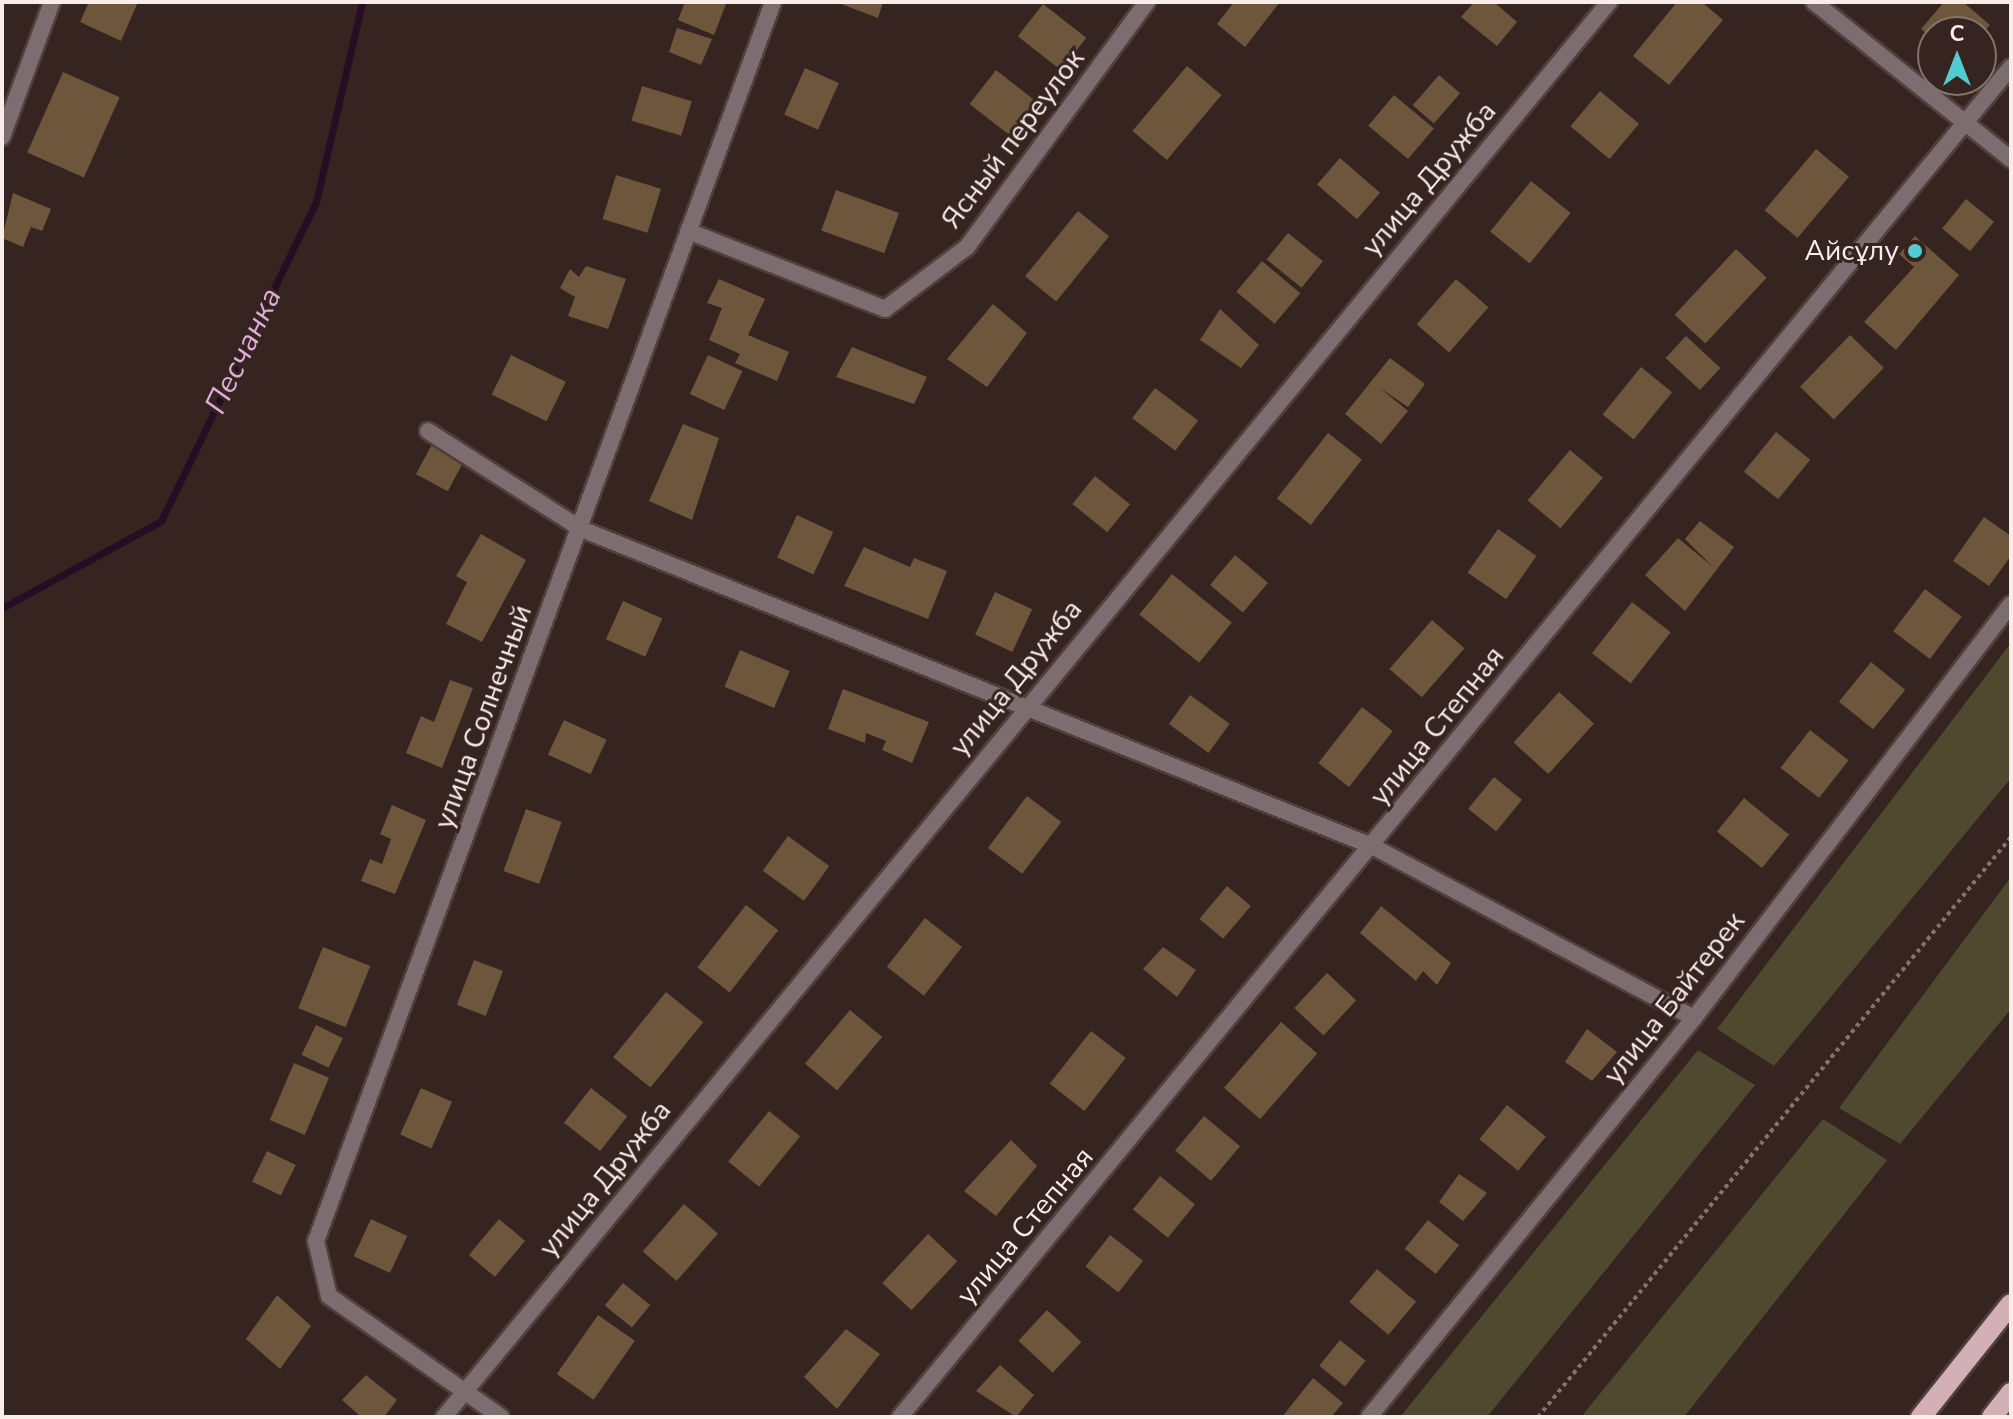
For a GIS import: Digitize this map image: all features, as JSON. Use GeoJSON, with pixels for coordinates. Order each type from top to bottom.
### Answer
{"type":"FeatureCollection","features":[{"type":"Feature","properties":{"kind":"main road"},"geometry":{"type":"LineString","coordinates":[[1921,1417],[2011,1304]]}},
{"type":"Feature","properties":{"kind":"main road"},"geometry":{"type":"LineString","coordinates":[[1992,1417],[2011,1393]]}},
{"type":"Feature","properties":{"kind":"street"},"geometry":{"type":"LineString","coordinates":[[2,137],[52,2]]}},
{"type":"Feature","properties":{"kind":"street","name":"улица Солнечный"},"geometry":{"type":"LineString","coordinates":[[466,1390],[329,1296],[316,1241],[773,2]]}},
{"type":"Feature","properties":{"kind":"street","name":"Ясный переулок"},"geometry":{"type":"LineString","coordinates":[[688,231],[885,309],[967,247],[1147,2]]}},
{"type":"Feature","properties":{"kind":"street","name":"улица Дружба"},"geometry":{"type":"LineString","coordinates":[[444,1417],[1609,2]]}},
{"type":"Feature","properties":{"kind":"street"},"geometry":{"type":"LineString","coordinates":[[1814,2],[2011,159]]}},
{"type":"Feature","properties":{"kind":"street","name":"улица Степная"},"geometry":{"type":"LineString","coordinates":[[900,1417],[2011,67]]}},
{"type":"Feature","properties":{"kind":"street"},"geometry":{"type":"LineString","coordinates":[[428,431],[581,529],[1023,710],[1372,846],[1694,1018]]}},
{"type":"Feature","properties":{"kind":"street","name":"улица Байтерек"},"geometry":{"type":"LineString","coordinates":[[1369,1417],[1694,1018],[2011,604]]}},
{"type":"Feature","properties":{"kind":"street"},"geometry":{"type":"LineString","coordinates":[[466,1390],[501,1417]]}},
{"type":"Feature","properties":{"kind":"path"},"geometry":{"type":"LineString","coordinates":[[1538,1417],[2011,837]]}},
{"type":"Feature","properties":{"kind":"shaded area"},"geometry":{"type":"Polygon","coordinates":[[[2011,643],[2011,778],[1774,1066],[1717,1029],[2011,643]]]}},
{"type":"Feature","properties":{"kind":"shaded area"},"geometry":{"type":"Polygon","coordinates":[[[2011,877],[2011,1009],[1900,1144],[1839,1108],[2011,877]]]}},
{"type":"Feature","properties":{"kind":"shaded area"},"geometry":{"type":"Polygon","coordinates":[[[1698,1050],[1755,1085],[1487,1417],[1400,1417],[1698,1050]]]}},
{"type":"Feature","properties":{"kind":"shaded area"},"geometry":{"type":"Polygon","coordinates":[[[1823,1119],[1887,1160],[1684,1417],[1581,1417],[1823,1119]]]}},
{"type":"Feature","properties":{"kind":"building"},"geometry":{"type":"Polygon","coordinates":[[[89,2],[138,2],[121,41],[80,22],[89,2]]]}},
{"type":"Feature","properties":{"kind":"building"},"geometry":{"type":"Polygon","coordinates":[[[685,2],[726,4],[714,35],[678,20],[685,2]]]}},
{"type":"Feature","properties":{"kind":"building"},"geometry":{"type":"Polygon","coordinates":[[[836,2],[883,2],[878,18],[836,2]]]}},
{"type":"Feature","properties":{"kind":"building"},"geometry":{"type":"Polygon","coordinates":[[[1234,2],[1280,2],[1245,47],[1217,24],[1234,2]]]}},
{"type":"Feature","properties":{"kind":"building"},"geometry":{"type":"Polygon","coordinates":[[[1474,2],[1494,2],[1517,22],[1497,46],[1461,17],[1474,2]]]}},
{"type":"Feature","properties":{"kind":"building"},"geometry":{"type":"Polygon","coordinates":[[[1677,2],[1702,2],[1723,20],[1669,85],[1633,56],[1677,2]]]}},
{"type":"Feature","properties":{"kind":"building"},"geometry":{"type":"Polygon","coordinates":[[[1944,2],[1963,2],[1979,16],[1932,16],[1944,2]]]}},
{"type":"Feature","properties":{"kind":"building"},"geometry":{"type":"Polygon","coordinates":[[[1043,4],[1086,38],[1061,70],[1018,36],[1043,4]]]}},
{"type":"Feature","properties":{"kind":"building"},"geometry":{"type":"Polygon","coordinates":[[[677,28],[712,39],[701,65],[669,52],[677,28]]]}},
{"type":"Feature","properties":{"kind":"building"},"geometry":{"type":"Polygon","coordinates":[[[1187,66],[1221,95],[1167,160],[1132,131],[1187,66]]]}},
{"type":"Feature","properties":{"kind":"building"},"geometry":{"type":"Polygon","coordinates":[[[805,68],[839,83],[818,130],[784,115],[805,68]]]}},
{"type":"Feature","properties":{"kind":"building"},"geometry":{"type":"Polygon","coordinates":[[[996,70],[1035,101],[1009,135],[970,104],[996,70]]]}},
{"type":"Feature","properties":{"kind":"building"},"geometry":{"type":"Polygon","coordinates":[[[63,72],[120,97],[84,178],[27,152],[63,72]]]}},
{"type":"Feature","properties":{"kind":"building"},"geometry":{"type":"Polygon","coordinates":[[[1439,75],[1460,93],[1434,124],[1413,105],[1439,75]]]}},
{"type":"Feature","properties":{"kind":"building"},"geometry":{"type":"Polygon","coordinates":[[[642,86],[692,101],[681,136],[631,120],[642,86]]]}},
{"type":"Feature","properties":{"kind":"building"},"geometry":{"type":"Polygon","coordinates":[[[1600,91],[1639,124],[1610,159],[1570,126],[1600,91]]]}},
{"type":"Feature","properties":{"kind":"building"},"geometry":{"type":"Polygon","coordinates":[[[1394,95],[1434,128],[1408,159],[1368,126],[1394,95]]]}},
{"type":"Feature","properties":{"kind":"building"},"geometry":{"type":"Polygon","coordinates":[[[1816,149],[1849,177],[1798,238],[1765,210],[1816,149]]]}},
{"type":"Feature","properties":{"kind":"building"},"geometry":{"type":"Polygon","coordinates":[[[1340,158],[1380,193],[1357,219],[1317,184],[1340,158]]]}},
{"type":"Feature","properties":{"kind":"building"},"geometry":{"type":"Polygon","coordinates":[[[616,175],[661,189],[647,233],[603,219],[616,175]]]}},
{"type":"Feature","properties":{"kind":"building"},"geometry":{"type":"Polygon","coordinates":[[[1531,181],[1571,213],[1530,264],[1490,232],[1531,181]]]}},
{"type":"Feature","properties":{"kind":"building"},"geometry":{"type":"Polygon","coordinates":[[[836,190],[899,213],[884,253],[821,230],[836,190]]]}},
{"type":"Feature","properties":{"kind":"building"},"geometry":{"type":"Polygon","coordinates":[[[13,193],[51,209],[42,231],[31,227],[23,247],[2,238],[13,193]]]}},
{"type":"Feature","properties":{"kind":"building"},"geometry":{"type":"Polygon","coordinates":[[[1966,199],[1994,222],[1970,251],[1942,229],[1966,199]]]}},
{"type":"Feature","properties":{"kind":"building"},"geometry":{"type":"Polygon","coordinates":[[[1078,211],[1109,236],[1056,301],[1025,276],[1078,211]]]}},
{"type":"Feature","properties":{"kind":"building"},"geometry":{"type":"Polygon","coordinates":[[[1288,233],[1323,261],[1302,288],[1267,259],[1288,233]]]}},
{"type":"Feature","properties":{"kind":"building"},"geometry":{"type":"Polygon","coordinates":[[[1915,236],[1959,275],[1896,350],[1864,322],[1914,267],[1899,254],[1915,236]]]}},
{"type":"Feature","properties":{"kind":"building"},"geometry":{"type":"Polygon","coordinates":[[[1736,249],[1767,278],[1705,343],[1675,315],[1736,249]]]}},
{"type":"Feature","properties":{"kind":"building"},"geometry":{"type":"Polygon","coordinates":[[[1262,261],[1300,293],[1275,324],[1236,292],[1262,261]]]}},
{"type":"Feature","properties":{"kind":"building"},"geometry":{"type":"Polygon","coordinates":[[[586,266],[626,279],[608,329],[568,316],[575,297],[560,288],[570,269],[579,277],[586,266]]]}},
{"type":"Feature","properties":{"kind":"building"},"geometry":{"type":"Polygon","coordinates":[[[719,279],[765,299],[748,335],[789,352],[777,381],[735,363],[740,354],[709,340],[722,308],[707,303],[719,279]]]}},
{"type":"Feature","properties":{"kind":"building"},"geometry":{"type":"Polygon","coordinates":[[[1456,279],[1488,307],[1449,352],[1417,324],[1456,279]]]}},
{"type":"Feature","properties":{"kind":"building"},"geometry":{"type":"Polygon","coordinates":[[[993,304],[1027,333],[987,387],[947,359],[993,304]]]}},
{"type":"Feature","properties":{"kind":"building"},"geometry":{"type":"Polygon","coordinates":[[[1220,309],[1259,345],[1241,368],[1200,340],[1220,309]]]}},
{"type":"Feature","properties":{"kind":"building"},"geometry":{"type":"Polygon","coordinates":[[[1850,335],[1884,368],[1834,419],[1800,387],[1850,335]]]}},
{"type":"Feature","properties":{"kind":"building"},"geometry":{"type":"Polygon","coordinates":[[[1686,336],[1720,368],[1700,390],[1666,358],[1686,336]]]}},
{"type":"Feature","properties":{"kind":"building"},"geometry":{"type":"Polygon","coordinates":[[[852,347],[927,377],[914,404],[836,377],[852,347]]]}},
{"type":"Feature","properties":{"kind":"building"},"geometry":{"type":"Polygon","coordinates":[[[511,355],[566,382],[547,421],[492,395],[511,355]]]}},
{"type":"Feature","properties":{"kind":"building"},"geometry":{"type":"Polygon","coordinates":[[[708,355],[742,371],[724,410],[690,394],[708,355]]]}},
{"type":"Feature","properties":{"kind":"building"},"geometry":{"type":"Polygon","coordinates":[[[1390,358],[1425,384],[1408,407],[1380,388],[1408,411],[1381,444],[1345,414],[1390,358]]]}},
{"type":"Feature","properties":{"kind":"building"},"geometry":{"type":"Polygon","coordinates":[[[1641,367],[1672,392],[1634,440],[1603,414],[1641,367]]]}},
{"type":"Feature","properties":{"kind":"building"},"geometry":{"type":"Polygon","coordinates":[[[1155,388],[1198,420],[1175,451],[1132,418],[1155,388]]]}},
{"type":"Feature","properties":{"kind":"building"},"geometry":{"type":"Polygon","coordinates":[[[683,424],[719,438],[692,520],[649,501],[683,424]]]}},
{"type":"Feature","properties":{"kind":"building"},"geometry":{"type":"Polygon","coordinates":[[[1776,432],[1810,460],[1778,499],[1744,472],[1776,432]]]}},
{"type":"Feature","properties":{"kind":"building"},"geometry":{"type":"Polygon","coordinates":[[[1328,433],[1362,459],[1311,525],[1277,498],[1328,433]]]}},
{"type":"Feature","properties":{"kind":"building"},"geometry":{"type":"Polygon","coordinates":[[[431,446],[463,463],[448,491],[416,474],[431,446]]]}},
{"type":"Feature","properties":{"kind":"building"},"geometry":{"type":"Polygon","coordinates":[[[1570,450],[1603,478],[1561,528],[1528,501],[1570,450]]]}},
{"type":"Feature","properties":{"kind":"building"},"geometry":{"type":"Polygon","coordinates":[[[1095,476],[1130,504],[1107,532],[1072,504],[1095,476]]]}},
{"type":"Feature","properties":{"kind":"building"},"geometry":{"type":"Polygon","coordinates":[[[797,515],[833,532],[813,575],[777,558],[797,515]]]}},
{"type":"Feature","properties":{"kind":"building"},"geometry":{"type":"Polygon","coordinates":[[[1984,517],[2011,536],[2011,556],[1989,586],[1953,561],[1984,517]]]}},
{"type":"Feature","properties":{"kind":"building"},"geometry":{"type":"Polygon","coordinates":[[[1700,521],[1734,547],[1685,611],[1645,575],[1678,538],[1713,567],[1685,539],[1700,521]]]}},
{"type":"Feature","properties":{"kind":"building"},"geometry":{"type":"Polygon","coordinates":[[[1498,529],[1537,556],[1506,599],[1468,572],[1498,529]]]}},
{"type":"Feature","properties":{"kind":"building"},"geometry":{"type":"Polygon","coordinates":[[[481,534],[526,560],[482,642],[446,624],[467,582],[456,576],[481,534]]]}},
{"type":"Feature","properties":{"kind":"building"},"geometry":{"type":"Polygon","coordinates":[[[864,547],[910,567],[914,558],[947,571],[928,619],[844,586],[864,547]]]}},
{"type":"Feature","properties":{"kind":"building"},"geometry":{"type":"Polygon","coordinates":[[[1235,555],[1268,583],[1243,613],[1210,585],[1235,555]]]}},
{"type":"Feature","properties":{"kind":"building"},"geometry":{"type":"Polygon","coordinates":[[[1172,574],[1232,622],[1199,663],[1139,614],[1172,574]]]}},
{"type":"Feature","properties":{"kind":"building"},"geometry":{"type":"Polygon","coordinates":[[[1925,589],[1962,617],[1930,659],[1893,631],[1925,589]]]}},
{"type":"Feature","properties":{"kind":"building"},"geometry":{"type":"Polygon","coordinates":[[[995,592],[1032,609],[1012,652],[975,635],[995,592]]]}},
{"type":"Feature","properties":{"kind":"building"},"geometry":{"type":"Polygon","coordinates":[[[623,601],[662,618],[645,657],[606,639],[623,601]]]}},
{"type":"Feature","properties":{"kind":"building"},"geometry":{"type":"Polygon","coordinates":[[[1632,602],[1671,632],[1631,683],[1592,653],[1632,602]]]}},
{"type":"Feature","properties":{"kind":"building"},"geometry":{"type":"Polygon","coordinates":[[[1432,620],[1464,648],[1422,697],[1389,669],[1432,620]]]}},
{"type":"Feature","properties":{"kind":"building"},"geometry":{"type":"Polygon","coordinates":[[[740,650],[790,671],[774,708],[724,687],[740,650]]]}},
{"type":"Feature","properties":{"kind":"building"},"geometry":{"type":"Polygon","coordinates":[[[1871,662],[1905,690],[1873,729],[1839,702],[1871,662]]]}},
{"type":"Feature","properties":{"kind":"building"},"geometry":{"type":"Polygon","coordinates":[[[450,680],[473,688],[442,768],[406,753],[421,716],[434,722],[450,680]]]}},
{"type":"Feature","properties":{"kind":"building"},"geometry":{"type":"Polygon","coordinates":[[[843,689],[929,722],[912,763],[882,750],[886,741],[866,733],[865,743],[828,729],[843,689]]]}},
{"type":"Feature","properties":{"kind":"building"},"geometry":{"type":"Polygon","coordinates":[[[1559,692],[1594,723],[1548,774],[1513,743],[1559,692]]]}},
{"type":"Feature","properties":{"kind":"building"},"geometry":{"type":"Polygon","coordinates":[[[1190,695],[1230,724],[1208,753],[1169,724],[1190,695]]]}},
{"type":"Feature","properties":{"kind":"building"},"geometry":{"type":"Polygon","coordinates":[[[1362,707],[1393,731],[1349,787],[1318,763],[1362,707]]]}},
{"type":"Feature","properties":{"kind":"building"},"geometry":{"type":"Polygon","coordinates":[[[564,720],[607,740],[591,774],[548,754],[564,720]]]}},
{"type":"Feature","properties":{"kind":"building"},"geometry":{"type":"Polygon","coordinates":[[[1810,730],[1849,760],[1819,798],[1780,768],[1810,730]]]}},
{"type":"Feature","properties":{"kind":"building"},"geometry":{"type":"Polygon","coordinates":[[[1494,777],[1522,800],[1496,832],[1468,809],[1494,777]]]}},
{"type":"Feature","properties":{"kind":"building"},"geometry":{"type":"Polygon","coordinates":[[[1027,796],[1061,822],[1022,874],[988,848],[1027,796]]]}},
{"type":"Feature","properties":{"kind":"building"},"geometry":{"type":"Polygon","coordinates":[[[1744,798],[1789,835],[1762,868],[1717,831],[1744,798]]]}},
{"type":"Feature","properties":{"kind":"building"},"geometry":{"type":"Polygon","coordinates":[[[392,805],[426,820],[395,894],[361,881],[370,859],[382,864],[391,839],[380,834],[392,805]]]}},
{"type":"Feature","properties":{"kind":"building"},"geometry":{"type":"Polygon","coordinates":[[[526,809],[562,822],[539,884],[503,871],[526,809]]]}},
{"type":"Feature","properties":{"kind":"building"},"geometry":{"type":"Polygon","coordinates":[[[788,836],[829,866],[804,901],[763,871],[788,836]]]}},
{"type":"Feature","properties":{"kind":"building"},"geometry":{"type":"Polygon","coordinates":[[[1227,886],[1251,906],[1223,939],[1199,919],[1227,886]]]}},
{"type":"Feature","properties":{"kind":"building"},"geometry":{"type":"Polygon","coordinates":[[[746,905],[778,930],[730,992],[697,967],[746,905]]]}},
{"type":"Feature","properties":{"kind":"building"},"geometry":{"type":"Polygon","coordinates":[[[1381,906],[1451,963],[1437,985],[1423,971],[1416,981],[1360,933],[1381,906]]]}},
{"type":"Feature","properties":{"kind":"building"},"geometry":{"type":"Polygon","coordinates":[[[925,918],[962,947],[924,996],[887,967],[925,918]]]}},
{"type":"Feature","properties":{"kind":"building"},"geometry":{"type":"Polygon","coordinates":[[[323,947],[370,966],[346,1027],[298,1008],[323,947]]]}},
{"type":"Feature","properties":{"kind":"building"},"geometry":{"type":"Polygon","coordinates":[[[1163,947],[1196,970],[1177,997],[1143,969],[1163,947]]]}},
{"type":"Feature","properties":{"kind":"building"},"geometry":{"type":"Polygon","coordinates":[[[474,960],[503,971],[486,1016],[457,1005],[474,960]]]}},
{"type":"Feature","properties":{"kind":"building"},"geometry":{"type":"Polygon","coordinates":[[[1327,973],[1356,1000],[1324,1035],[1294,1008],[1327,973]]]}},
{"type":"Feature","properties":{"kind":"building"},"geometry":{"type":"Polygon","coordinates":[[[666,992],[703,1022],[650,1087],[613,1057],[666,992]]]}},
{"type":"Feature","properties":{"kind":"building"},"geometry":{"type":"Polygon","coordinates":[[[850,1010],[882,1037],[837,1091],[805,1064],[850,1010]]]}},
{"type":"Feature","properties":{"kind":"building"},"geometry":{"type":"Polygon","coordinates":[[[1281,1022],[1317,1053],[1260,1119],[1224,1088],[1281,1022]]]}},
{"type":"Feature","properties":{"kind":"building"},"geometry":{"type":"Polygon","coordinates":[[[316,1025],[343,1038],[328,1068],[302,1055],[316,1025]]]}},
{"type":"Feature","properties":{"kind":"building"},"geometry":{"type":"Polygon","coordinates":[[[1587,1029],[1617,1052],[1592,1081],[1565,1062],[1587,1029]]]}},
{"type":"Feature","properties":{"kind":"building"},"geometry":{"type":"Polygon","coordinates":[[[1091,1031],[1126,1058],[1084,1111],[1050,1084],[1091,1031]]]}},
{"type":"Feature","properties":{"kind":"building"},"geometry":{"type":"Polygon","coordinates":[[[294,1063],[329,1078],[305,1135],[270,1120],[294,1063]]]}},
{"type":"Feature","properties":{"kind":"building"},"geometry":{"type":"Polygon","coordinates":[[[421,1088],[452,1102],[431,1148],[400,1135],[421,1088]]]}},
{"type":"Feature","properties":{"kind":"building"},"geometry":{"type":"Polygon","coordinates":[[[591,1088],[627,1116],[600,1151],[564,1123],[591,1088]]]}},
{"type":"Feature","properties":{"kind":"building"},"geometry":{"type":"Polygon","coordinates":[[[1507,1105],[1546,1136],[1518,1171],[1479,1139],[1507,1105]]]}},
{"type":"Feature","properties":{"kind":"building"},"geometry":{"type":"Polygon","coordinates":[[[769,1111],[800,1136],[759,1187],[728,1162],[769,1111]]]}},
{"type":"Feature","properties":{"kind":"building"},"geometry":{"type":"Polygon","coordinates":[[[1204,1116],[1240,1146],[1211,1181],[1175,1150],[1204,1116]]]}},
{"type":"Feature","properties":{"kind":"building"},"geometry":{"type":"Polygon","coordinates":[[[1011,1140],[1037,1166],[996,1216],[964,1191],[1011,1140]]]}},
{"type":"Feature","properties":{"kind":"building"},"geometry":{"type":"Polygon","coordinates":[[[267,1151],[296,1165],[281,1196],[252,1182],[267,1151]]]}},
{"type":"Feature","properties":{"kind":"building"},"geometry":{"type":"Polygon","coordinates":[[[1459,1174],[1487,1193],[1463,1221],[1439,1202],[1459,1174]]]}},
{"type":"Feature","properties":{"kind":"building"},"geometry":{"type":"Polygon","coordinates":[[[1160,1176],[1195,1204],[1168,1238],[1133,1209],[1160,1176]]]}},
{"type":"Feature","properties":{"kind":"building"},"geometry":{"type":"Polygon","coordinates":[[[684,1204],[718,1234],[677,1281],[643,1252],[684,1204]]]}},
{"type":"Feature","properties":{"kind":"building"},"geometry":{"type":"Polygon","coordinates":[[[371,1219],[407,1236],[390,1273],[354,1256],[371,1219]]]}},
{"type":"Feature","properties":{"kind":"building"},"geometry":{"type":"Polygon","coordinates":[[[499,1219],[525,1241],[495,1277],[469,1255],[499,1219]]]}},
{"type":"Feature","properties":{"kind":"building"},"geometry":{"type":"Polygon","coordinates":[[[1428,1220],[1459,1245],[1436,1274],[1405,1249],[1428,1220]]]}},
{"type":"Feature","properties":{"kind":"building"},"geometry":{"type":"Polygon","coordinates":[[[928,1234],[957,1261],[912,1310],[882,1283],[928,1234]]]}},
{"type":"Feature","properties":{"kind":"building"},"geometry":{"type":"Polygon","coordinates":[[[1110,1235],[1143,1261],[1118,1292],[1085,1267],[1110,1235]]]}},
{"type":"Feature","properties":{"kind":"building"},"geometry":{"type":"Polygon","coordinates":[[[1377,1269],[1416,1302],[1388,1335],[1349,1302],[1377,1269]]]}},
{"type":"Feature","properties":{"kind":"building"},"geometry":{"type":"Polygon","coordinates":[[[623,1283],[650,1305],[632,1328],[605,1306],[623,1283]]]}},
{"type":"Feature","properties":{"kind":"building"},"geometry":{"type":"Polygon","coordinates":[[[277,1295],[311,1326],[280,1369],[246,1339],[277,1295]]]}},
{"type":"Feature","properties":{"kind":"building"},"geometry":{"type":"Polygon","coordinates":[[[1047,1310],[1081,1342],[1053,1373],[1018,1341],[1047,1310]]]}},
{"type":"Feature","properties":{"kind":"building"},"geometry":{"type":"Polygon","coordinates":[[[598,1315],[635,1341],[594,1400],[557,1374],[598,1315]]]}},
{"type":"Feature","properties":{"kind":"building"},"geometry":{"type":"Polygon","coordinates":[[[846,1329],[880,1354],[837,1409],[804,1377],[846,1329]]]}},
{"type":"Feature","properties":{"kind":"building"},"geometry":{"type":"Polygon","coordinates":[[[1340,1340],[1366,1361],[1345,1386],[1319,1366],[1340,1340]]]}},
{"type":"Feature","properties":{"kind":"building"},"geometry":{"type":"Polygon","coordinates":[[[1000,1365],[1034,1395],[1016,1417],[976,1391],[1000,1365]]]}},
{"type":"Feature","properties":{"kind":"building"},"geometry":{"type":"Polygon","coordinates":[[[366,1375],[397,1400],[384,1417],[361,1417],[342,1400],[366,1375]]]}},
{"type":"Feature","properties":{"kind":"building"},"geometry":{"type":"Polygon","coordinates":[[[1313,1378],[1343,1403],[1331,1417],[1282,1417],[1313,1378]]]}},
{"type":"Feature","properties":{"kind":"waterway","name":"Песчанка"},"geometry":{"type":"LineString","coordinates":[[2,608],[161,521],[316,202],[362,2]]}},
{"type":"Feature","properties":{"kind":"place","name":"Айсұлу"},"geometry":{"type":"Point","coordinates":[1915,251]}}]}
